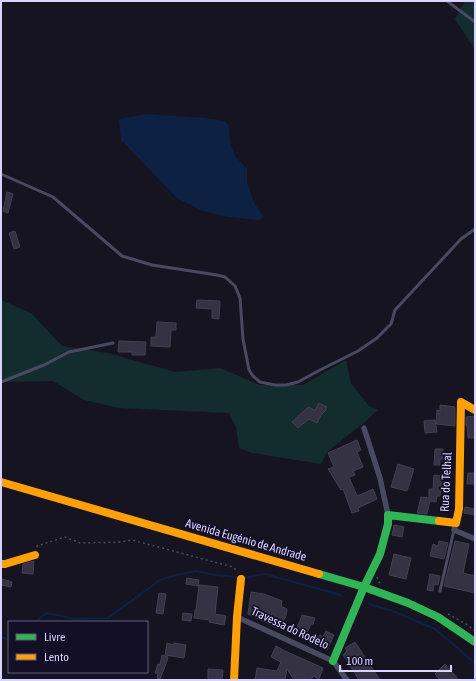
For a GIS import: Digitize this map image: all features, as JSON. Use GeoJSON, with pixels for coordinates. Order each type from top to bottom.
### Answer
{"type":"FeatureCollection","features":[{"type":"Feature","properties":{"kind":"street","name":"Rua do Telhal"},"geometry":{"type":"LineString","coordinates":[[388,515],[455,526],[459,509],[461,402],[475,410]]}},
{"type":"Feature","properties":{"kind":"street"},"geometry":{"type":"LineString","coordinates":[[333,661],[364,587],[380,554],[388,524],[388,515],[380,478],[364,428]]}},
{"type":"Feature","properties":{"kind":"street","name":"Avenida Eugénio de Andrade"},"geometry":{"type":"LineString","coordinates":[[1,482],[364,587],[408,603],[438,618],[475,642]]}},
{"type":"Feature","properties":{"kind":"street"},"geometry":{"type":"LineString","coordinates":[[455,526],[475,539]]}},
{"type":"Feature","properties":{"kind":"street"},"geometry":{"type":"LineString","coordinates":[[1,564],[35,555]]}},
{"type":"Feature","properties":{"kind":"street","name":"Travessa do Rodelo"},"geometry":{"type":"LineString","coordinates":[[234,680],[240,579]]}},
{"type":"Feature","properties":{"kind":"street","name":"Travessa do Rodelo"},"geometry":{"type":"LineString","coordinates":[[237,617],[333,661],[347,680]]}},
{"type":"Feature","properties":{"kind":"lane"},"geometry":{"type":"LineString","coordinates":[[447,1],[475,22]]}},
{"type":"Feature","properties":{"kind":"lane"},"geometry":{"type":"LineString","coordinates":[[1,174],[54,197],[122,256],[152,265],[225,277],[235,286],[240,298],[243,339],[249,370],[260,382],[275,385],[286,385],[298,382],[358,351],[377,338],[391,324],[395,310],[461,239],[475,229]]}},
{"type":"Feature","properties":{"kind":"lane"},"geometry":{"type":"LineString","coordinates":[[1,382],[44,365],[69,352],[113,343]]}},
{"type":"Feature","properties":{"kind":"lane"},"geometry":{"type":"LineString","coordinates":[[440,591],[455,526]]}},
{"type":"Feature","properties":{"kind":"path"},"geometry":{"type":"LineString","coordinates":[[35,555],[37,546],[65,537],[80,543],[120,542],[132,540],[233,567],[239,574],[240,579]]}},
{"type":"Feature","properties":{"kind":"green space"},"geometry":{"type":"Polygon","coordinates":[[[465,1],[475,1],[475,50],[455,19],[465,1]]]}},
{"type":"Feature","properties":{"kind":"green space"},"geometry":{"type":"Polygon","coordinates":[[[1,300],[31,313],[62,346],[108,353],[175,372],[220,368],[260,385],[303,385],[346,360],[351,383],[369,406],[378,410],[327,452],[321,464],[252,453],[239,448],[236,427],[229,413],[119,408],[84,400],[53,381],[1,382],[1,300]]]}},
{"type":"Feature","properties":{"kind":"water"},"geometry":{"type":"Polygon","coordinates":[[[147,114],[205,118],[225,121],[229,126],[230,141],[235,156],[247,169],[247,182],[254,203],[264,217],[260,220],[228,217],[203,211],[177,198],[121,140],[119,119],[147,114]]]}},
{"type":"Feature","properties":{"kind":"building"},"geometry":{"type":"Polygon","coordinates":[[[7,192],[13,194],[8,213],[3,211],[7,192]]]}},
{"type":"Feature","properties":{"kind":"building"},"geometry":{"type":"Polygon","coordinates":[[[15,231],[20,247],[14,249],[9,233],[15,231]]]}},
{"type":"Feature","properties":{"kind":"building"},"geometry":{"type":"Polygon","coordinates":[[[197,300],[220,301],[219,319],[212,318],[212,309],[196,308],[197,300]]]}},
{"type":"Feature","properties":{"kind":"building"},"geometry":{"type":"Polygon","coordinates":[[[157,322],[176,323],[176,330],[171,330],[170,347],[151,346],[151,337],[156,337],[157,322]]]}},
{"type":"Feature","properties":{"kind":"building"},"geometry":{"type":"Polygon","coordinates":[[[119,341],[146,342],[145,355],[132,355],[132,352],[118,352],[119,341]]]}},
{"type":"Feature","properties":{"kind":"building"},"geometry":{"type":"Polygon","coordinates":[[[319,403],[327,407],[317,423],[309,419],[298,428],[292,422],[308,407],[315,410],[319,403]]]}},
{"type":"Feature","properties":{"kind":"building"},"geometry":{"type":"Polygon","coordinates":[[[440,405],[455,407],[455,426],[436,424],[437,410],[440,411],[440,405]]]}},
{"type":"Feature","properties":{"kind":"building"},"geometry":{"type":"Polygon","coordinates":[[[475,416],[475,438],[468,438],[466,417],[475,416]]]}},
{"type":"Feature","properties":{"kind":"building"},"geometry":{"type":"Polygon","coordinates":[[[435,420],[437,432],[425,433],[424,421],[435,420]]]}},
{"type":"Feature","properties":{"kind":"building"},"geometry":{"type":"Polygon","coordinates":[[[357,440],[361,450],[357,452],[363,467],[353,471],[355,475],[349,477],[357,496],[373,489],[377,499],[358,508],[359,511],[352,513],[343,489],[341,490],[328,469],[334,467],[328,453],[357,440]]]}},
{"type":"Feature","properties":{"kind":"building"},"geometry":{"type":"Polygon","coordinates":[[[435,449],[443,449],[443,459],[440,459],[440,465],[434,465],[435,449]]]}},
{"type":"Feature","properties":{"kind":"building"},"geometry":{"type":"Polygon","coordinates":[[[398,464],[414,469],[407,491],[391,487],[398,464]]]}},
{"type":"Feature","properties":{"kind":"building"},"geometry":{"type":"Polygon","coordinates":[[[468,473],[475,473],[475,484],[467,484],[468,473]]]}},
{"type":"Feature","properties":{"kind":"building"},"geometry":{"type":"Polygon","coordinates":[[[434,475],[442,476],[440,496],[437,496],[436,502],[430,501],[427,514],[417,513],[421,497],[429,498],[429,489],[433,489],[434,475]]]}},
{"type":"Feature","properties":{"kind":"building"},"geometry":{"type":"Polygon","coordinates":[[[465,507],[475,509],[475,515],[464,513],[465,507]]]}},
{"type":"Feature","properties":{"kind":"building"},"geometry":{"type":"Polygon","coordinates":[[[394,525],[404,527],[402,537],[392,535],[394,525]]]}},
{"type":"Feature","properties":{"kind":"building"},"geometry":{"type":"Polygon","coordinates":[[[439,541],[448,543],[444,559],[430,556],[433,544],[438,546],[439,541]]]}},
{"type":"Feature","properties":{"kind":"building"},"geometry":{"type":"Polygon","coordinates":[[[455,541],[469,544],[463,573],[475,576],[475,593],[444,586],[455,541]]]}},
{"type":"Feature","properties":{"kind":"building"},"geometry":{"type":"Polygon","coordinates":[[[394,554],[411,558],[406,579],[389,575],[394,554]]]}},
{"type":"Feature","properties":{"kind":"building"},"geometry":{"type":"Polygon","coordinates":[[[34,561],[33,574],[22,573],[23,564],[34,561]]]}},
{"type":"Feature","properties":{"kind":"building"},"geometry":{"type":"Polygon","coordinates":[[[430,574],[440,576],[438,585],[434,584],[433,591],[427,590],[430,574]]]}},
{"type":"Feature","properties":{"kind":"building"},"geometry":{"type":"Polygon","coordinates":[[[187,578],[199,580],[198,586],[186,584],[187,578]]]}},
{"type":"Feature","properties":{"kind":"building"},"geometry":{"type":"Polygon","coordinates":[[[2,579],[12,582],[11,587],[1,585],[2,579]]]}},
{"type":"Feature","properties":{"kind":"building"},"geometry":{"type":"Polygon","coordinates":[[[199,585],[218,587],[215,614],[226,616],[224,625],[209,622],[210,620],[194,618],[199,585]]]}},
{"type":"Feature","properties":{"kind":"building"},"geometry":{"type":"Polygon","coordinates":[[[251,592],[264,594],[282,601],[281,606],[287,609],[286,616],[279,629],[248,614],[251,592]]]}},
{"type":"Feature","properties":{"kind":"building"},"geometry":{"type":"Polygon","coordinates":[[[159,593],[166,594],[163,614],[156,613],[159,593]]]}},
{"type":"Feature","properties":{"kind":"building"},"geometry":{"type":"Polygon","coordinates":[[[183,613],[192,614],[191,621],[182,620],[183,613]]]}},
{"type":"Feature","properties":{"kind":"building"},"geometry":{"type":"Polygon","coordinates":[[[302,615],[315,618],[304,639],[294,633],[302,615]]]}},
{"type":"Feature","properties":{"kind":"building"},"geometry":{"type":"Polygon","coordinates":[[[326,631],[334,635],[327,650],[317,644],[320,635],[323,637],[326,631]]]}},
{"type":"Feature","properties":{"kind":"building"},"geometry":{"type":"Polygon","coordinates":[[[355,642],[380,680],[359,680],[343,655],[347,651],[345,648],[355,642]]]}},
{"type":"Feature","properties":{"kind":"building"},"geometry":{"type":"Polygon","coordinates":[[[167,643],[174,645],[174,643],[186,645],[184,658],[165,655],[167,643]]]}},
{"type":"Feature","properties":{"kind":"building"},"geometry":{"type":"Polygon","coordinates":[[[276,646],[323,668],[319,679],[313,676],[311,680],[294,680],[287,669],[285,680],[255,680],[257,668],[277,671],[281,662],[271,657],[276,646]]]}},
{"type":"Feature","properties":{"kind":"building"},"geometry":{"type":"Polygon","coordinates":[[[162,655],[168,657],[160,679],[157,678],[158,674],[155,673],[158,664],[160,665],[162,655]]]}},
{"type":"Feature","properties":{"kind":"building"},"geometry":{"type":"Polygon","coordinates":[[[445,664],[459,680],[440,680],[435,674],[445,664]]]}},
{"type":"Feature","properties":{"kind":"building"},"geometry":{"type":"Polygon","coordinates":[[[208,669],[223,670],[222,680],[208,680],[208,669]]]}},
{"type":"Feature","properties":{"kind":"waterway"},"geometry":{"type":"LineString","coordinates":[[36,621],[47,613],[75,619],[108,618],[160,580],[180,574],[196,571],[237,577]]}},
{"type":"Feature","properties":{"kind":"waterway"},"geometry":{"type":"LineString","coordinates":[[244,578],[265,574],[341,595]]}},
{"type":"Feature","properties":{"kind":"waterway"},"geometry":{"type":"LineString","coordinates":[[369,604],[393,611],[435,629],[475,663]]}},
{"type":"Feature","properties":{"kind":"waterway"},"geometry":{"type":"LineString","coordinates":[[1,637],[8,640]]}},
{"type":"Feature","properties":{"kind":"traffic: fast"},"geometry":{"type":"LineString","coordinates":[[333,661],[364,587],[380,554],[388,524],[388,515],[439,521]]}},
{"type":"Feature","properties":{"kind":"traffic: fast"},"geometry":{"type":"LineString","coordinates":[[319,574],[364,587],[408,603],[438,617],[475,642]]}},
{"type":"Feature","properties":{"kind":"traffic: slow"},"geometry":{"type":"LineString","coordinates":[[439,521],[456,523],[459,509],[461,402],[475,410]]}},
{"type":"Feature","properties":{"kind":"traffic: slow"},"geometry":{"type":"LineString","coordinates":[[1,482],[319,574]]}},
{"type":"Feature","properties":{"kind":"traffic: slow"},"geometry":{"type":"LineString","coordinates":[[1,564],[35,555]]}},
{"type":"Feature","properties":{"kind":"traffic: slow"},"geometry":{"type":"LineString","coordinates":[[234,680],[237,617],[241,579]]}}]}
